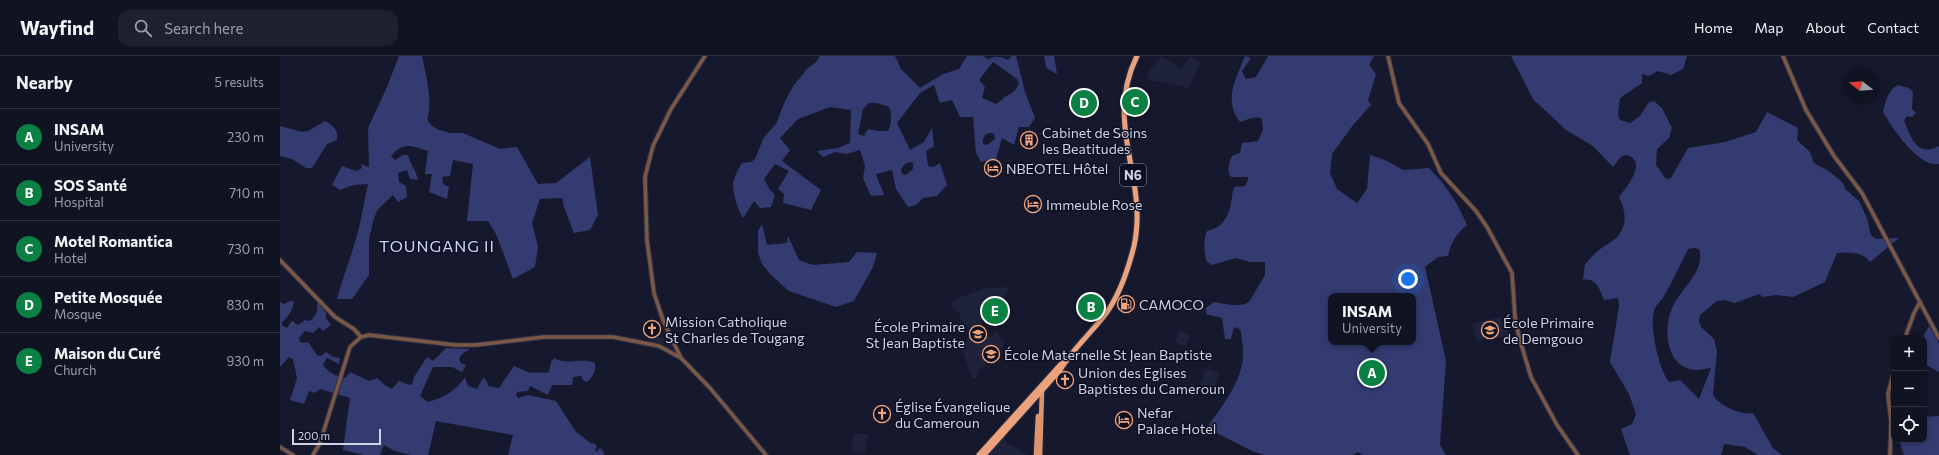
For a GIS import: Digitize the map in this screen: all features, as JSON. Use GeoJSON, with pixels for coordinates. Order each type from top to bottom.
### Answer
{"type":"FeatureCollection","features":[{"type":"Feature","properties":{"kind":"highway","name":"N6"},"geometry":{"type":"LineString","coordinates":[[979,455],[993,442],[1040,390],[1107,312],[1119,290],[1130,259],[1136,230],[1137,212],[1134,180],[1124,130],[1125,90],[1137,56]]}},
{"type":"Feature","properties":{"kind":"highway","name":"N6"},"geometry":{"type":"LineString","coordinates":[[1040,390],[1060,370],[1066,360]]}},
{"type":"Feature","properties":{"kind":"highway","name":"N6"},"geometry":{"type":"LineString","coordinates":[[984,455],[993,442]]}},
{"type":"Feature","properties":{"kind":"main road"},"geometry":{"type":"LineString","coordinates":[[1036,455],[1040,390]]}},
{"type":"Feature","properties":{"kind":"main road"},"geometry":{"type":"LineString","coordinates":[[1040,390],[1040,455]]}},
{"type":"Feature","properties":{"kind":"street"},"geometry":{"type":"LineString","coordinates":[[705,56],[671,109],[647,163],[645,178],[648,240],[654,293],[663,320],[681,358],[766,455]]}},
{"type":"Feature","properties":{"kind":"street"},"geometry":{"type":"LineString","coordinates":[[1388,56],[1399,103],[1428,144],[1441,173],[1476,211],[1487,227],[1512,273],[1518,330],[1531,377],[1557,425],[1578,455]]}},
{"type":"Feature","properties":{"kind":"street"},"geometry":{"type":"LineString","coordinates":[[1783,56],[1806,110],[1834,156],[1862,193],[1939,338]]}},
{"type":"Feature","properties":{"kind":"street"},"geometry":{"type":"LineString","coordinates":[[280,260],[335,317],[354,329],[361,337]]}},
{"type":"Feature","properties":{"kind":"street"},"geometry":{"type":"LineString","coordinates":[[1906,335],[1920,302]]}},
{"type":"Feature","properties":{"kind":"street"},"geometry":{"type":"LineString","coordinates":[[313,455],[320,443],[338,379],[350,347],[361,337],[369,335],[455,345],[476,345],[544,337],[613,337],[659,346],[681,358]]}},
{"type":"Feature","properties":{"kind":"street"},"geometry":{"type":"LineString","coordinates":[[1890,455],[1891,422],[1888,394],[1891,382]]}},
{"type":"Feature","properties":{"kind":"street"},"geometry":{"type":"LineString","coordinates":[[280,447],[293,455]]}},
{"type":"Feature","properties":{"kind":"shaded area"},"geometry":{"type":"Polygon","coordinates":[[[399,56],[422,56],[429,96],[429,112],[427,120],[432,126],[450,133],[463,133],[500,149],[517,147],[538,184],[556,183],[590,157],[598,215],[590,230],[574,233],[562,198],[540,199],[532,223],[538,247],[535,267],[513,279],[496,234],[488,221],[467,221],[473,164],[453,160],[450,176],[442,177],[443,184],[449,187],[447,199],[429,192],[432,174],[425,174],[428,151],[413,146],[400,148],[391,156],[395,160],[403,155],[408,155],[418,180],[410,179],[407,170],[398,173],[399,182],[406,186],[407,197],[398,202],[393,195],[378,209],[374,218],[369,239],[369,275],[352,299],[337,299],[359,229],[368,184],[353,185],[340,190],[332,185],[342,166],[356,171],[362,168],[361,164],[369,167],[368,128],[387,87],[399,56]]]}},
{"type":"Feature","properties":{"kind":"shaded area"},"geometry":{"type":"Polygon","coordinates":[[[820,56],[895,56],[901,69],[920,88],[943,74],[959,69],[967,56],[983,56],[988,59],[998,57],[1008,60],[1012,56],[1016,56],[1025,92],[1035,118],[1029,127],[1019,127],[1014,145],[1002,138],[996,159],[981,162],[976,153],[973,117],[960,117],[952,100],[940,103],[934,85],[920,93],[897,123],[910,150],[924,142],[932,128],[934,146],[926,151],[928,166],[934,167],[940,163],[947,185],[937,196],[923,198],[916,205],[908,207],[896,189],[892,170],[876,174],[884,195],[871,196],[863,178],[865,166],[860,150],[846,154],[835,152],[823,157],[817,151],[838,148],[850,143],[851,110],[830,107],[798,119],[780,138],[790,150],[782,161],[821,190],[811,210],[783,203],[784,194],[778,189],[789,171],[775,164],[764,179],[770,190],[775,195],[771,207],[760,208],[754,201],[743,218],[738,207],[734,191],[733,184],[736,173],[742,163],[751,162],[755,159],[764,137],[776,124],[785,101],[794,85],[807,69],[816,62],[820,56]],[[993,62],[979,80],[985,87],[982,98],[996,104],[1013,92],[1019,83],[1017,79],[993,62]],[[869,103],[863,109],[858,134],[864,136],[868,129],[888,131],[891,119],[889,107],[877,103],[869,103]],[[986,134],[983,139],[983,144],[987,145],[995,139],[994,134],[986,134]],[[909,162],[901,169],[902,174],[906,175],[913,169],[913,163],[909,162]]]}},
{"type":"Feature","properties":{"kind":"shaded area"},"geometry":{"type":"Polygon","coordinates":[[[1044,56],[1054,56],[1057,74],[1046,68],[1044,56]]]}},
{"type":"Feature","properties":{"kind":"shaded area"},"geometry":{"type":"Polygon","coordinates":[[[1162,56],[1181,69],[1191,56],[1201,63],[1188,88],[1146,79],[1149,71],[1162,56]]]}},
{"type":"Feature","properties":{"kind":"shaded area"},"geometry":{"type":"Polygon","coordinates":[[[1245,56],[1251,58],[1242,71],[1246,79],[1256,77],[1268,56],[1374,56],[1369,65],[1376,74],[1368,100],[1371,105],[1353,125],[1332,154],[1330,173],[1337,189],[1357,203],[1367,189],[1370,155],[1385,160],[1403,170],[1429,168],[1451,195],[1467,225],[1454,239],[1448,256],[1438,257],[1425,267],[1446,361],[1440,445],[1446,455],[1363,455],[1358,452],[1353,455],[1264,455],[1252,451],[1207,428],[1234,388],[1242,365],[1243,353],[1240,329],[1234,327],[1231,339],[1225,339],[1222,318],[1206,314],[1206,308],[1214,302],[1241,305],[1249,302],[1265,275],[1265,262],[1250,262],[1236,258],[1212,265],[1207,262],[1205,251],[1204,242],[1207,231],[1217,228],[1223,222],[1230,208],[1233,190],[1235,187],[1245,186],[1248,180],[1248,177],[1231,177],[1229,175],[1228,170],[1232,156],[1240,153],[1242,143],[1258,141],[1263,129],[1262,119],[1254,118],[1240,122],[1235,114],[1232,106],[1232,98],[1235,81],[1245,56]]]}},
{"type":"Feature","properties":{"kind":"shaded area"},"geometry":{"type":"Polygon","coordinates":[[[1511,56],[1687,56],[1683,69],[1671,75],[1658,71],[1649,76],[1642,74],[1642,83],[1620,98],[1618,115],[1620,120],[1630,123],[1640,116],[1649,102],[1654,101],[1662,108],[1672,128],[1669,138],[1657,149],[1656,165],[1666,179],[1671,178],[1688,148],[1725,142],[1756,132],[1767,112],[1798,128],[1797,140],[1810,152],[1814,163],[1830,172],[1843,183],[1845,189],[1859,201],[1867,218],[1871,235],[1876,239],[1899,238],[1870,262],[1867,258],[1859,254],[1837,253],[1825,282],[1793,297],[1776,295],[1763,297],[1759,294],[1735,303],[1724,300],[1717,301],[1700,315],[1699,321],[1701,327],[1714,339],[1717,351],[1713,394],[1715,398],[1730,409],[1743,413],[1753,413],[1773,448],[1782,455],[1758,455],[1745,447],[1724,444],[1721,455],[1630,455],[1621,429],[1632,424],[1636,414],[1629,394],[1610,362],[1619,306],[1618,298],[1604,300],[1599,288],[1594,282],[1591,280],[1583,280],[1585,264],[1596,253],[1616,238],[1623,228],[1625,218],[1619,197],[1632,179],[1636,164],[1632,157],[1626,155],[1620,158],[1613,167],[1593,146],[1566,130],[1533,99],[1511,56]],[[1688,249],[1663,298],[1655,308],[1653,324],[1658,357],[1665,376],[1669,382],[1680,380],[1699,399],[1711,368],[1693,370],[1679,363],[1670,349],[1667,331],[1670,313],[1673,306],[1696,272],[1700,257],[1699,249],[1688,249]]]}},
{"type":"Feature","properties":{"kind":"shaded area"},"geometry":{"type":"Polygon","coordinates":[[[1898,85],[1909,88],[1913,92],[1912,109],[1916,113],[1912,117],[1907,116],[1904,121],[1912,139],[1920,148],[1931,149],[1939,146],[1939,164],[1931,164],[1915,154],[1899,137],[1883,112],[1886,100],[1892,90],[1898,85]]]}},
{"type":"Feature","properties":{"kind":"shaded area"},"geometry":{"type":"Polygon","coordinates":[[[325,121],[331,124],[335,129],[337,140],[327,144],[312,168],[306,168],[292,159],[280,156],[280,126],[302,132],[308,131],[325,121]]]}},
{"type":"Feature","properties":{"kind":"shaded area"},"geometry":{"type":"Polygon","coordinates":[[[762,224],[767,245],[787,243],[788,236],[799,260],[813,265],[849,262],[857,252],[877,253],[873,267],[854,301],[836,307],[789,291],[771,275],[762,264],[758,253],[758,231],[762,224]]]}},
{"type":"Feature","properties":{"kind":"shaded area","name":"École Primaire St Jean Baptiste"},"geometry":{"type":"Polygon","coordinates":[[[1004,287],[1009,289],[1002,303],[989,302],[981,325],[982,331],[988,337],[991,337],[995,331],[1005,342],[993,359],[981,368],[976,378],[972,378],[962,348],[972,332],[959,318],[961,315],[951,305],[956,299],[985,288],[1004,287]]]}},
{"type":"Feature","properties":{"kind":"shaded area"},"geometry":{"type":"Polygon","coordinates":[[[1079,294],[1098,294],[1107,299],[1097,318],[1083,311],[1084,308],[1076,305],[1079,294]]]}},
{"type":"Feature","properties":{"kind":"shaded area"},"geometry":{"type":"Polygon","coordinates":[[[294,301],[292,310],[282,322],[282,325],[287,328],[292,321],[298,325],[305,320],[312,320],[317,312],[317,301],[326,313],[326,318],[331,325],[323,331],[319,327],[313,333],[305,331],[299,338],[300,342],[308,342],[317,355],[321,356],[326,352],[333,357],[340,358],[339,364],[327,358],[323,365],[330,372],[341,377],[345,378],[350,372],[369,381],[377,378],[392,389],[399,381],[410,385],[412,384],[414,377],[427,357],[433,361],[446,348],[470,349],[461,355],[459,359],[461,363],[466,365],[462,372],[452,367],[433,367],[420,396],[428,402],[449,393],[462,382],[465,377],[468,386],[477,389],[483,378],[487,381],[488,386],[499,388],[514,366],[530,373],[544,373],[549,372],[551,362],[554,358],[569,362],[590,361],[595,363],[594,373],[587,382],[584,381],[581,376],[573,377],[572,385],[552,385],[548,395],[530,386],[528,391],[517,392],[516,395],[518,398],[528,395],[556,401],[576,432],[592,444],[594,443],[597,446],[595,450],[597,452],[600,448],[604,452],[604,455],[508,455],[513,435],[436,421],[428,455],[410,455],[395,451],[384,445],[380,455],[364,455],[343,450],[350,398],[320,389],[315,393],[309,391],[304,404],[290,400],[297,378],[293,359],[289,357],[280,367],[280,302],[284,304],[294,301]]]}},
{"type":"Feature","properties":{"kind":"shaded area","name":"École Primaire de Demgouo"},"geometry":{"type":"Polygon","coordinates":[[[1505,316],[1509,336],[1476,341],[1472,324],[1505,316]]]}},
{"type":"Feature","properties":{"kind":"shaded area"},"geometry":{"type":"Polygon","coordinates":[[[1929,326],[1939,343],[1939,372],[1927,366],[1927,335],[1924,335],[1929,326]]]}},
{"type":"Feature","properties":{"kind":"shaded area"},"geometry":{"type":"Polygon","coordinates":[[[1179,331],[1190,335],[1186,347],[1175,342],[1179,331]]]}},
{"type":"Feature","properties":{"kind":"shaded area"},"geometry":{"type":"Polygon","coordinates":[[[647,333],[673,342],[671,347],[645,338],[647,333]]]}},
{"type":"Feature","properties":{"kind":"shaded area"},"geometry":{"type":"Polygon","coordinates":[[[1205,369],[1219,373],[1214,391],[1200,385],[1205,369]]]}},
{"type":"Feature","properties":{"kind":"shaded area"},"geometry":{"type":"Polygon","coordinates":[[[1939,416],[1939,455],[1904,455],[1900,443],[1927,443],[1927,417],[1939,416]]]}},
{"type":"Feature","properties":{"kind":"shaded area"},"geometry":{"type":"Polygon","coordinates":[[[854,434],[868,434],[865,453],[851,452],[854,434]]]}},
{"type":"Feature","properties":{"kind":"shaded area"},"geometry":{"type":"Polygon","coordinates":[[[1003,437],[1007,443],[1027,455],[987,455],[1003,437]]]}},
{"type":"Feature","properties":{"kind":"place","name":"Motel Romantica"},"geometry":{"type":"Point","coordinates":[1135,102]}},
{"type":"Feature","properties":{"kind":"place","name":"Petite Mosquée"},"geometry":{"type":"Point","coordinates":[1084,103]}},
{"type":"Feature","properties":{"kind":"place","name":"Cabinet de Soins les Beatitudes"},"geometry":{"type":"Point","coordinates":[1029,140]}},
{"type":"Feature","properties":{"kind":"place","name":"NBEOTEL Hôtel"},"geometry":{"type":"Point","coordinates":[993,168]}},
{"type":"Feature","properties":{"kind":"place","name":"Immeuble Rose"},"geometry":{"type":"Point","coordinates":[1033,204]}},
{"type":"Feature","properties":{"kind":"place","name":"CAMOCO"},"geometry":{"type":"Point","coordinates":[1126,304]}},
{"type":"Feature","properties":{"kind":"place","name":"SOS Santé"},"geometry":{"type":"Point","coordinates":[1091,307]}},
{"type":"Feature","properties":{"kind":"place","name":"Maison du Curé"},"geometry":{"type":"Point","coordinates":[995,311]}},
{"type":"Feature","properties":{"kind":"place","name":"Mission Catholique St Charles de Tougang"},"geometry":{"type":"Point","coordinates":[652,329]}},
{"type":"Feature","properties":{"kind":"place","name":"École Primaire de Demgouo"},"geometry":{"type":"Point","coordinates":[1490,330]}},
{"type":"Feature","properties":{"kind":"place","name":"École Primaire St Jean Baptiste"},"geometry":{"type":"Point","coordinates":[978,334]}},
{"type":"Feature","properties":{"kind":"place","name":"École Maternelle St Jean Baptiste"},"geometry":{"type":"Point","coordinates":[991,354]}},
{"type":"Feature","properties":{"kind":"place","name":"INSAM"},"geometry":{"type":"Point","coordinates":[1372,373]}},
{"type":"Feature","properties":{"kind":"place","name":"Union des Eglises Baptistes du Cameroun"},"geometry":{"type":"Point","coordinates":[1065,380]}},
{"type":"Feature","properties":{"kind":"place","name":"Église Évangelique du Cameroun"},"geometry":{"type":"Point","coordinates":[882,414]}},
{"type":"Feature","properties":{"kind":"place","name":"Nefar Palace Hotel"},"geometry":{"type":"Point","coordinates":[1124,420]}},
{"type":"Feature","properties":{"kind":"district","name":"TOUNGANG II"},"geometry":{"type":"Point","coordinates":[437,245]}}]}
